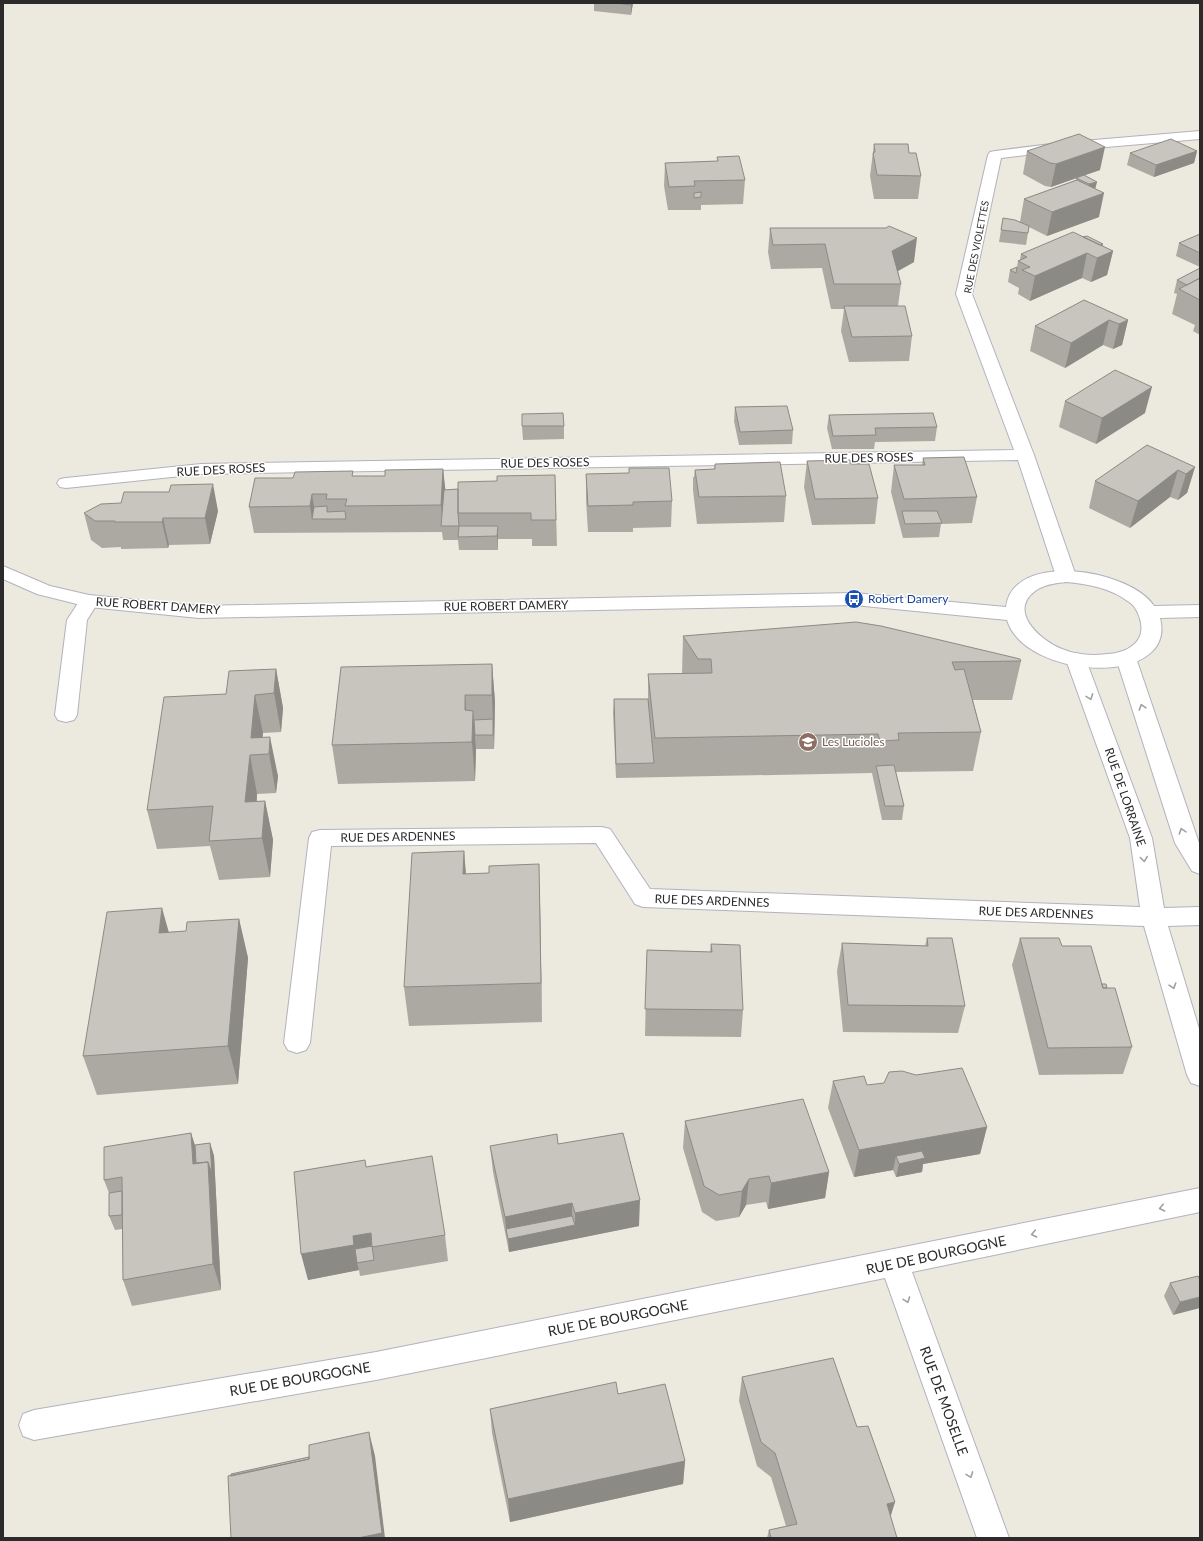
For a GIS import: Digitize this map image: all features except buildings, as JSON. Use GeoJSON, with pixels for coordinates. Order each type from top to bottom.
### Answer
{"type":"FeatureCollection","features":[{"type":"Feature","properties":{"kind":"street","name":"RUE DES VIOLETTES"},"geometry":{"type":"LineString","coordinates":[[1066,576],[1025,455],[964,294],[995,155],[1059,146],[1200,135]]}},
{"type":"Feature","properties":{"kind":"street","name":"RUE DES ROSES"},"geometry":{"type":"LineString","coordinates":[[66,483],[201,469],[1025,455]]}},
{"type":"Feature","properties":{"kind":"street","name":"RUE ROBERT DAMERY"},"geometry":{"type":"LineString","coordinates":[[3,572],[44,590],[89,601],[199,612],[854,599],[1014,614]]}},
{"type":"Feature","properties":{"kind":"street"},"geometry":{"type":"LineString","coordinates":[[1066,576],[1090,578],[1115,585],[1135,597],[1149,612],[1153,630],[1146,647],[1126,658],[1102,663],[1076,660],[1046,650],[1023,633],[1014,614],[1016,598],[1029,586],[1046,579],[1066,576]]}},
{"type":"Feature","properties":{"kind":"street"},"geometry":{"type":"LineString","coordinates":[[66,715],[77,620],[89,601]]}},
{"type":"Feature","properties":{"kind":"street"},"geometry":{"type":"LineString","coordinates":[[1149,612],[1200,610]]}},
{"type":"Feature","properties":{"kind":"street"},"geometry":{"type":"LineString","coordinates":[[1126,658],[1186,843],[1200,865]]}},
{"type":"Feature","properties":{"kind":"street","name":"RUE DE LORRAINE"},"geometry":{"type":"LineString","coordinates":[[1076,660],[1141,838],[1152,917],[1200,1076]]}},
{"type":"Feature","properties":{"kind":"street","name":"RUE DES ARDENNES"},"geometry":{"type":"LineString","coordinates":[[297,1044],[320,838],[602,835],[643,898],[1152,917]]}},
{"type":"Feature","properties":{"kind":"street"},"geometry":{"type":"LineString","coordinates":[[1152,917],[1200,916]]}},
{"type":"Feature","properties":{"kind":"street","name":"RUE DE BOURGOGNE"},"geometry":{"type":"LineString","coordinates":[[34,1425],[376,1366],[894,1264],[1200,1200]]}},
{"type":"Feature","properties":{"kind":"street","name":"RUE DE MOSELLE"},"geometry":{"type":"LineString","coordinates":[[894,1264],[993,1538]]}},
{"type":"Feature","properties":{"kind":"place","name":"Robert Damery"},"geometry":{"type":"Point","coordinates":[854,599]}},
{"type":"Feature","properties":{"kind":"place","name":"Les Lucioles"},"geometry":{"type":"Point","coordinates":[808,742]}}]}
